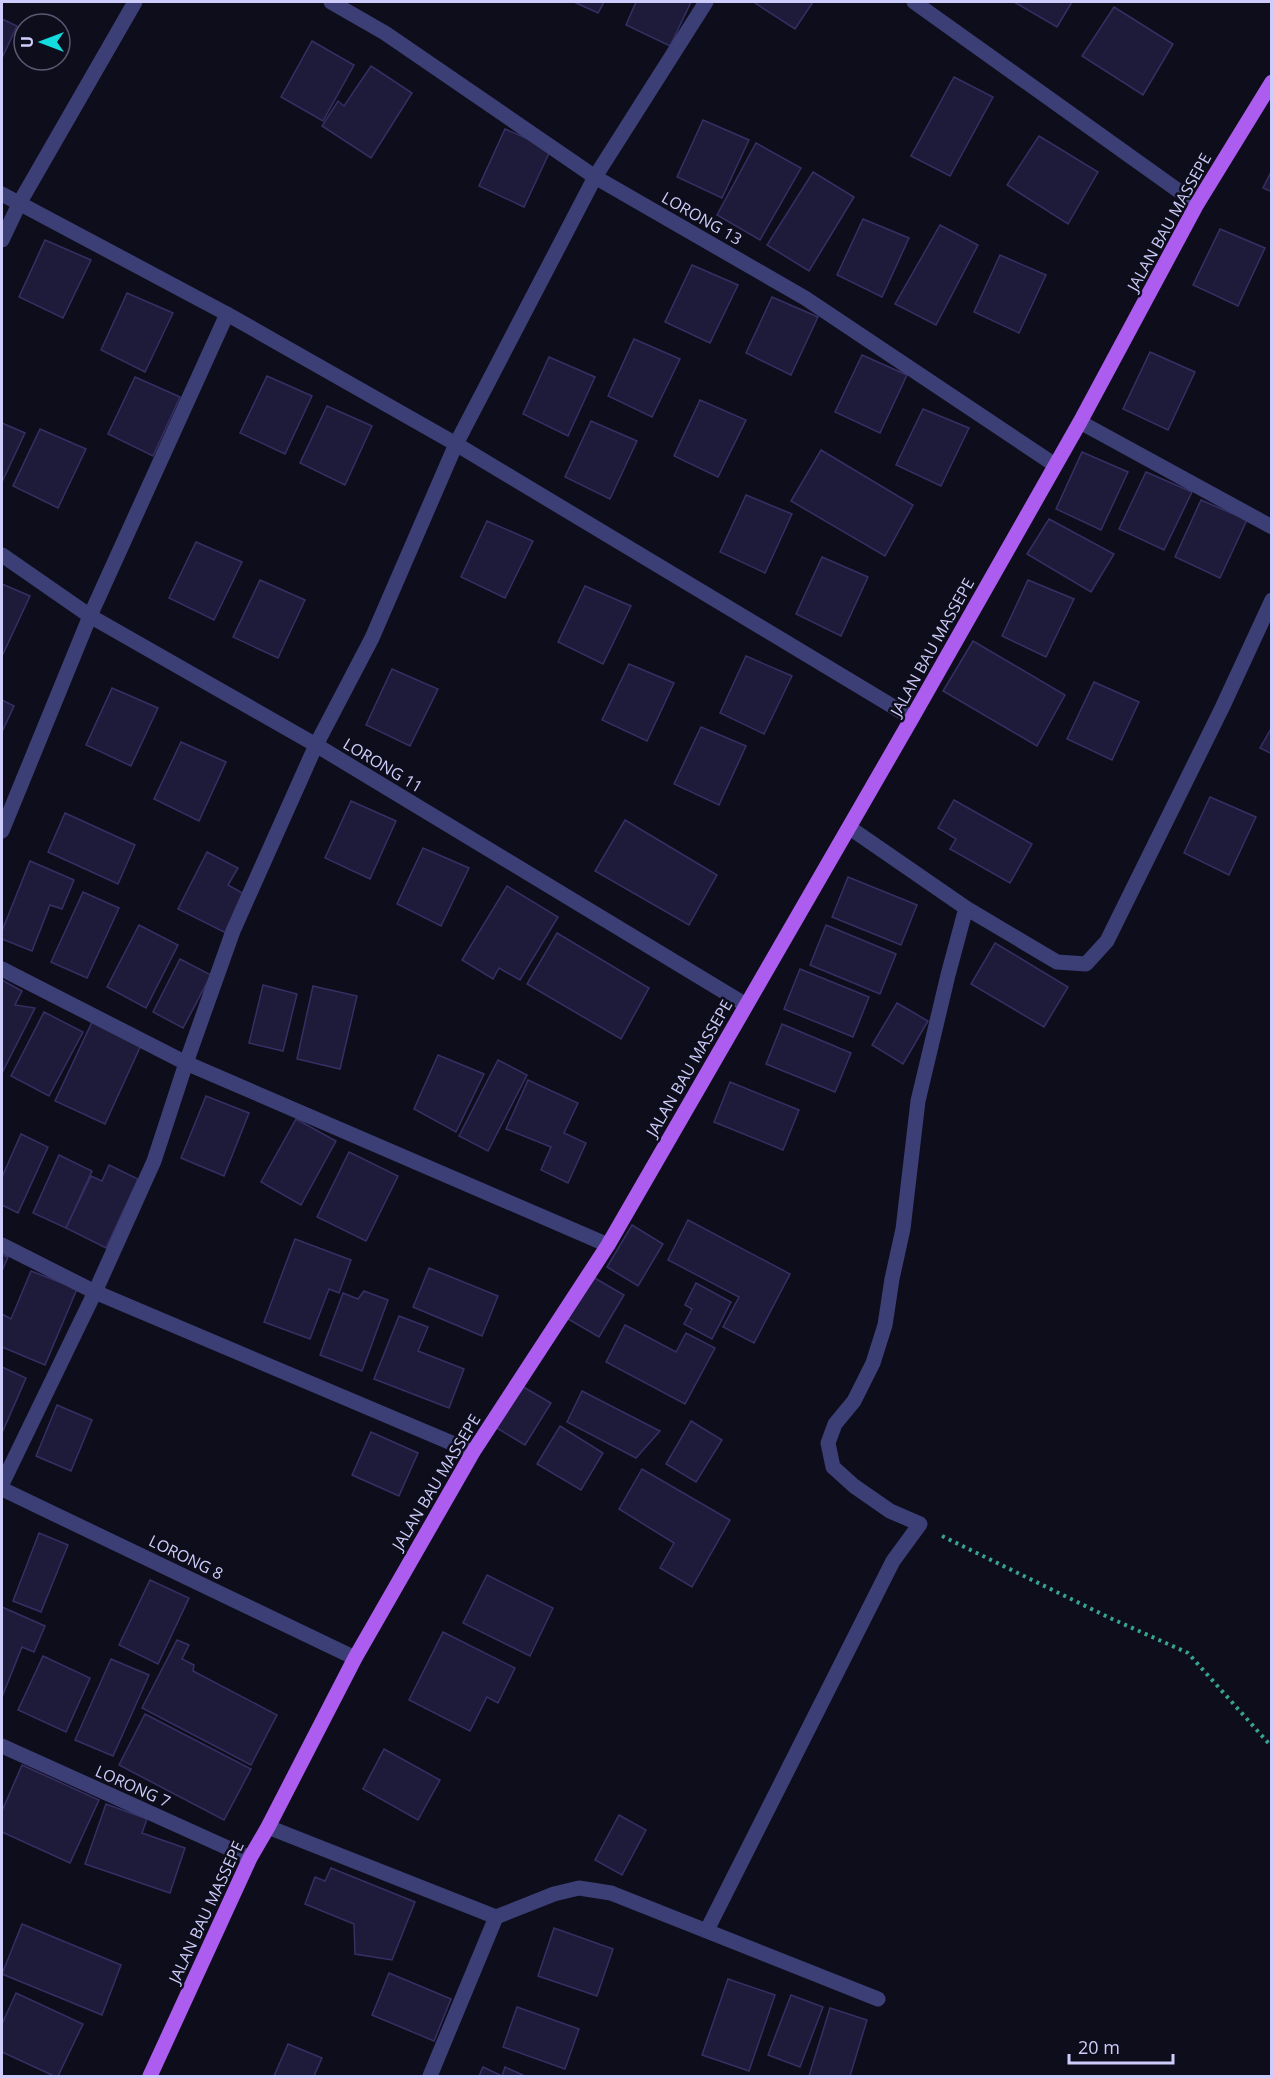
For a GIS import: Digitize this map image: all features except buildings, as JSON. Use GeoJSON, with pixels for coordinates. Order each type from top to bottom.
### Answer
{"type":"FeatureCollection","features":[{"type":"Feature","properties":{"kind":"main road","name":"JALAN BAU MASSEPE"},"geometry":{"type":"LineString","coordinates":[[150,2076],[250,1858],[355,1658],[473,1452],[608,1245],[850,828],[1080,422],[1197,204],[1272,82]]}},
{"type":"Feature","properties":{"kind":"street"},"geometry":{"type":"LineString","coordinates":[[2,240],[20,202],[135,2]]}},
{"type":"Feature","properties":{"kind":"street","name":"LORONG 13"},"geometry":{"type":"LineString","coordinates":[[331,2],[385,33],[595,177],[805,298],[1055,465]]}},
{"type":"Feature","properties":{"kind":"street"},"geometry":{"type":"LineString","coordinates":[[2,1486],[95,1292],[154,1161],[233,930],[316,745],[372,638],[456,444],[595,177],[706,2]]}},
{"type":"Feature","properties":{"kind":"street"},"geometry":{"type":"LineString","coordinates":[[914,2],[1197,204]]}},
{"type":"Feature","properties":{"kind":"street"},"geometry":{"type":"LineString","coordinates":[[2,194],[227,314],[456,444],[912,718]]}},
{"type":"Feature","properties":{"kind":"street"},"geometry":{"type":"LineString","coordinates":[[2,831],[90,616],[227,314]]}},
{"type":"Feature","properties":{"kind":"street"},"geometry":{"type":"LineString","coordinates":[[1080,422],[1272,527]]}},
{"type":"Feature","properties":{"kind":"street","name":"LORONG 11"},"geometry":{"type":"LineString","coordinates":[[2,555],[90,616],[316,745],[746,1005]]}},
{"type":"Feature","properties":{"kind":"street"},"geometry":{"type":"LineString","coordinates":[[850,828],[966,908],[1057,962],[1086,964],[1107,941],[1222,708],[1272,600]]}},
{"type":"Feature","properties":{"kind":"street"},"geometry":{"type":"LineString","coordinates":[[707,1930],[893,1562],[916,1528],[854,1486],[833,1467],[828,1443],[836,1424],[854,1401],[873,1363],[885,1325],[904,1220],[918,1101],[966,908]]}},
{"type":"Feature","properties":{"kind":"street"},"geometry":{"type":"LineString","coordinates":[[2,969],[186,1063],[608,1245]]}},
{"type":"Feature","properties":{"kind":"street"},"geometry":{"type":"LineString","coordinates":[[2,1245],[95,1292],[473,1452]]}},
{"type":"Feature","properties":{"kind":"street","name":"LORONG 8"},"geometry":{"type":"LineString","coordinates":[[2,1486],[355,1658]]}},
{"type":"Feature","properties":{"kind":"street","name":"LORONG 7"},"geometry":{"type":"LineString","coordinates":[[2,1746],[250,1858]]}},
{"type":"Feature","properties":{"kind":"street"},"geometry":{"type":"LineString","coordinates":[[268,1827],[496,1917],[554,1894],[579,1888],[611,1893],[878,1999]]}},
{"type":"Feature","properties":{"kind":"street"},"geometry":{"type":"LineString","coordinates":[[430,2076],[496,1917]]}},
{"type":"Feature","properties":{"kind":"path"},"geometry":{"type":"LineString","coordinates":[[916,1528],[1188,1653],[1272,1747]]}}]}
